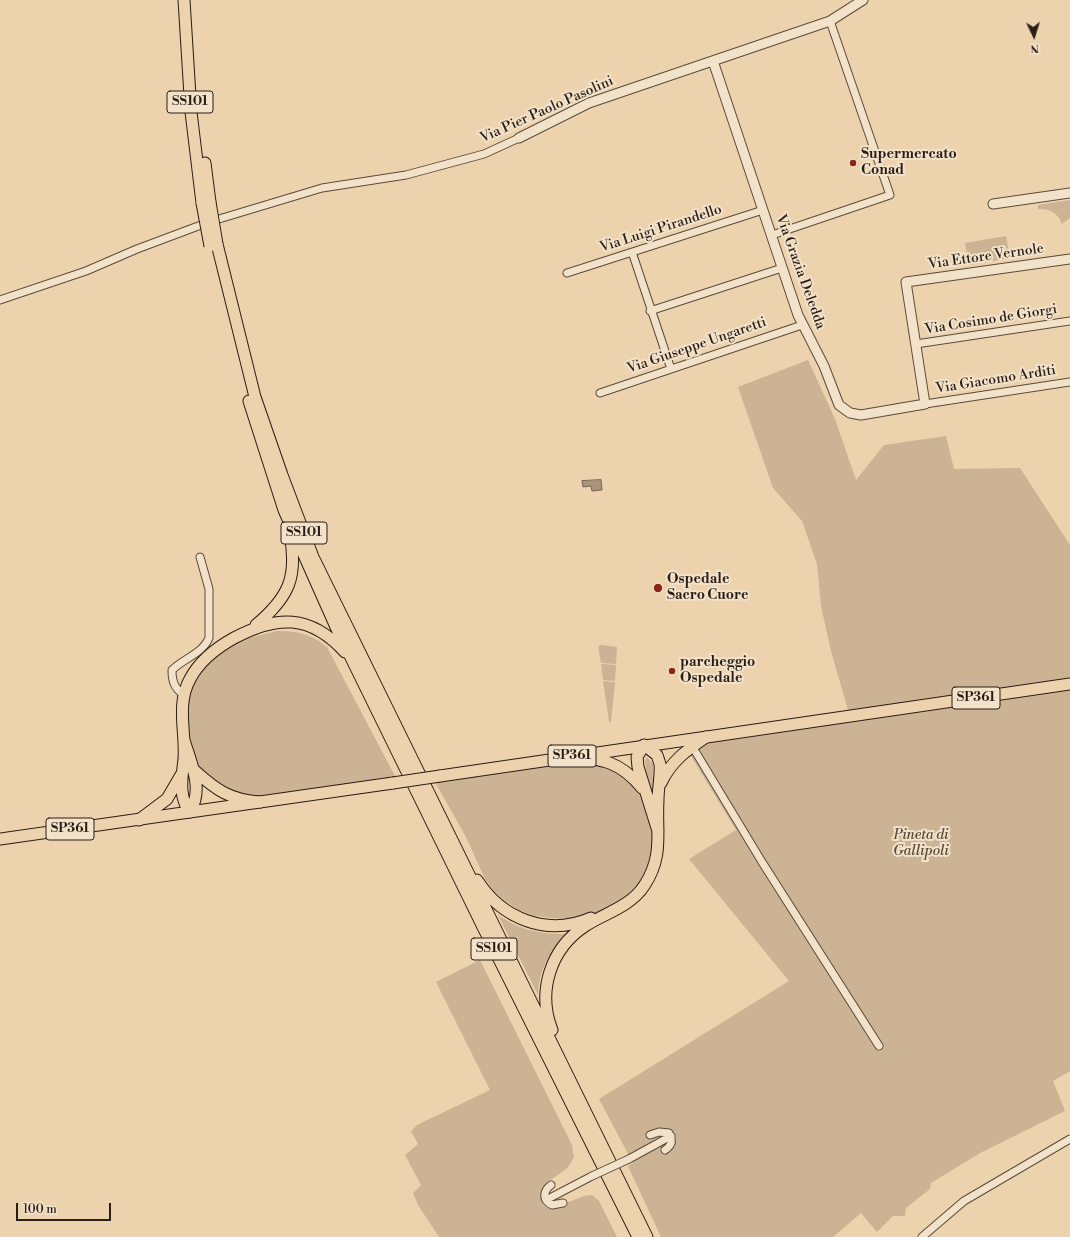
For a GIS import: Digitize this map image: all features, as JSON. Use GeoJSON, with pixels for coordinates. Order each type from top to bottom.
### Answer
{"type":"FeatureCollection","features":[{"type":"Feature","properties":{"kind":"main road","name":"SS101"},"geometry":{"type":"LineString","coordinates":[[184,0],[191,112],[214,245],[248,399],[284,510],[352,660],[482,925],[638,1237]]}},
{"type":"Feature","properties":{"kind":"main road","name":"SS101"},"geometry":{"type":"LineString","coordinates":[[190,0],[206,203]]}},
{"type":"Feature","properties":{"kind":"main road","name":"SS101"},"geometry":{"type":"LineString","coordinates":[[214,245],[255,397],[313,557],[647,1237]]}},
{"type":"Feature","properties":{"kind":"main road"},"geometry":{"type":"LineString","coordinates":[[184,740],[194,770],[196,797],[190,812],[185,806],[182,798],[184,740],[182,709],[184,695],[190,679],[212,651],[253,628],[278,605],[291,580],[293,552],[284,510]]}},
{"type":"Feature","properties":{"kind":"main road"},"geometry":{"type":"LineString","coordinates":[[253,628],[287,621],[303,623],[321,630],[336,642],[352,660]]}},
{"type":"Feature","properties":{"kind":"main road","name":"SP361"},"geometry":{"type":"LineString","coordinates":[[0,839],[140,820],[644,745],[1070,684]]}},
{"type":"Feature","properties":{"kind":"main road"},"geometry":{"type":"LineString","coordinates":[[660,787],[675,760],[706,737]]}},
{"type":"Feature","properties":{"kind":"main road"},"geometry":{"type":"LineString","coordinates":[[592,1123],[578,1085],[551,1029],[546,1009],[546,985],[553,962],[572,936],[584,926],[619,909],[643,888],[654,867],[659,850],[658,831],[661,770],[658,758],[644,745],[638,754],[637,762],[640,776],[650,802],[658,831]]}},
{"type":"Feature","properties":{"kind":"main road"},"geometry":{"type":"LineString","coordinates":[[569,756],[598,759],[612,763],[626,771],[636,781],[650,802]]}},
{"type":"Feature","properties":{"kind":"main road"},"geometry":{"type":"LineString","coordinates":[[194,770],[219,792],[237,799],[260,802]]}},
{"type":"Feature","properties":{"kind":"main road"},"geometry":{"type":"LineString","coordinates":[[140,820],[167,799],[182,774]]}},
{"type":"Feature","properties":{"kind":"main road"},"geometry":{"type":"LineString","coordinates":[[434,804],[448,823],[483,890],[499,907],[511,915],[536,923],[564,925],[585,921],[626,903]]}},
{"type":"Feature","properties":{"kind":"street","name":"Via Pier Paolo Pasolini"},"geometry":{"type":"LineString","coordinates":[[0,300],[86,271],[137,249],[210,222],[322,188],[406,175],[484,154],[589,103],[830,20],[863,0]]}},
{"type":"Feature","properties":{"kind":"street"},"geometry":{"type":"LineString","coordinates":[[772,235],[890,195],[830,20]]}},
{"type":"Feature","properties":{"kind":"street","name":"Via Grazia Deledda"},"geometry":{"type":"LineString","coordinates":[[713,60],[802,325],[824,366],[836,401],[845,411],[861,415],[925,404]]}},
{"type":"Feature","properties":{"kind":"street"},"geometry":{"type":"LineString","coordinates":[[993,204],[1070,193]]}},
{"type":"Feature","properties":{"kind":"street","name":"Via Luigi Pirandello"},"geometry":{"type":"LineString","coordinates":[[567,273],[764,210]]}},
{"type":"Feature","properties":{"kind":"street"},"geometry":{"type":"LineString","coordinates":[[632,252],[670,369]]}},
{"type":"Feature","properties":{"kind":"street","name":"Via Ettore Vernole"},"geometry":{"type":"LineString","coordinates":[[916,344],[906,282],[1070,259]]}},
{"type":"Feature","properties":{"kind":"street"},"geometry":{"type":"LineString","coordinates":[[650,311],[782,268]]}},
{"type":"Feature","properties":{"kind":"street","name":"Via Cosimo de Giorgi"},"geometry":{"type":"LineString","coordinates":[[916,344],[1070,321]]}},
{"type":"Feature","properties":{"kind":"street","name":"Via Giuseppe Ungaretti"},"geometry":{"type":"LineString","coordinates":[[600,393],[802,325]]}},
{"type":"Feature","properties":{"kind":"street"},"geometry":{"type":"LineString","coordinates":[[916,344],[925,404]]}},
{"type":"Feature","properties":{"kind":"street","name":"Via Giacomo Arditi"},"geometry":{"type":"LineString","coordinates":[[925,404],[1070,382]]}},
{"type":"Feature","properties":{"kind":"street"},"geometry":{"type":"LineString","coordinates":[[184,695],[178,691],[174,684],[172,670],[200,649],[208,642],[209,638],[209,589],[200,557]]}},
{"type":"Feature","properties":{"kind":"street"},"geometry":{"type":"LineString","coordinates":[[692,746],[762,862],[879,1046]]}},
{"type":"Feature","properties":{"kind":"street"},"geometry":{"type":"LineString","coordinates":[[650,1135],[664,1132],[669,1133],[671,1136]]}},
{"type":"Feature","properties":{"kind":"street"},"geometry":{"type":"LineString","coordinates":[[665,1150],[671,1146],[671,1136]]}},
{"type":"Feature","properties":{"kind":"street"},"geometry":{"type":"LineString","coordinates":[[546,1200],[671,1136]]}},
{"type":"Feature","properties":{"kind":"street"},"geometry":{"type":"LineString","coordinates":[[922,1237],[964,1201],[1070,1139]]}},
{"type":"Feature","properties":{"kind":"street"},"geometry":{"type":"LineString","coordinates":[[551,1185],[546,1189],[544,1195],[546,1200],[552,1206],[563,1203]]}},
{"type":"Feature","properties":{"kind":"green space"},"geometry":{"type":"Polygon","coordinates":[[[1070,200],[1070,218],[1062,224],[1056,214],[1050,210],[1038,209],[1038,205],[1070,200]]]}},
{"type":"Feature","properties":{"kind":"green space"},"geometry":{"type":"Polygon","coordinates":[[[1006,236],[1010,258],[969,265],[965,243],[1006,236]]]}},
{"type":"Feature","properties":{"kind":"green space","name":"Pineta di Gallipoli"},"geometry":{"type":"Polygon","coordinates":[[[808,360],[835,419],[856,480],[884,445],[946,436],[954,469],[1020,468],[1070,545],[1070,1071],[1053,1081],[1065,1111],[980,1153],[931,1183],[930,1189],[906,1208],[905,1216],[893,1216],[877,1232],[861,1213],[833,1237],[661,1237],[628,1166],[633,1163],[599,1099],[789,981],[689,859],[736,830],[689,753],[707,743],[718,740],[751,737],[832,724],[848,710],[831,651],[821,606],[817,564],[802,521],[773,488],[738,387],[808,360]]]}},
{"type":"Feature","properties":{"kind":"green space"},"geometry":{"type":"Polygon","coordinates":[[[277,631],[304,634],[310,636],[327,647],[396,778],[260,798],[227,793],[197,766],[191,753],[186,724],[189,694],[196,678],[213,656],[240,640],[277,631]]]}},
{"type":"Feature","properties":{"kind":"green space"},"geometry":{"type":"Polygon","coordinates":[[[601,645],[617,647],[616,664],[601,663],[598,647],[601,645]]]}},
{"type":"Feature","properties":{"kind":"green space"},"geometry":{"type":"Polygon","coordinates":[[[601,664],[616,665],[615,681],[603,680],[601,664]]]}},
{"type":"Feature","properties":{"kind":"green space"},"geometry":{"type":"Polygon","coordinates":[[[603,681],[615,682],[611,722],[609,722],[603,681]]]}},
{"type":"Feature","properties":{"kind":"green space"},"geometry":{"type":"Polygon","coordinates":[[[647,757],[653,764],[653,793],[646,772],[645,760],[647,757]]]}},
{"type":"Feature","properties":{"kind":"green space"},"geometry":{"type":"Polygon","coordinates":[[[588,761],[618,770],[643,796],[654,833],[652,859],[641,884],[628,896],[601,912],[586,918],[573,920],[535,916],[519,910],[494,891],[485,879],[466,837],[435,782],[570,762],[588,761]]]}},
{"type":"Feature","properties":{"kind":"green space"},"geometry":{"type":"Polygon","coordinates":[[[498,915],[522,928],[538,932],[565,934],[554,948],[546,962],[540,978],[538,995],[498,915]]]}},
{"type":"Feature","properties":{"kind":"green space"},"geometry":{"type":"Polygon","coordinates":[[[480,960],[572,1145],[574,1157],[567,1168],[543,1188],[541,1193],[542,1202],[545,1206],[551,1209],[584,1196],[592,1195],[599,1201],[617,1237],[439,1237],[418,1205],[413,1193],[421,1185],[405,1155],[418,1144],[411,1131],[417,1125],[490,1090],[436,982],[480,960]]]}},
{"type":"Feature","properties":{"kind":"shaded area"},"geometry":{"type":"Polygon","coordinates":[[[601,480],[602,490],[592,491],[591,486],[583,487],[582,481],[601,480]]]}},
{"type":"Feature","properties":{"kind":"place","name":"Supermercato Conad"},"geometry":{"type":"Point","coordinates":[853,163]}},
{"type":"Feature","properties":{"kind":"place","name":"Ospedale Sacro Cuore"},"geometry":{"type":"Point","coordinates":[658,588]}},
{"type":"Feature","properties":{"kind":"place","name":"parcheggio Ospedale"},"geometry":{"type":"Point","coordinates":[672,671]}}]}
